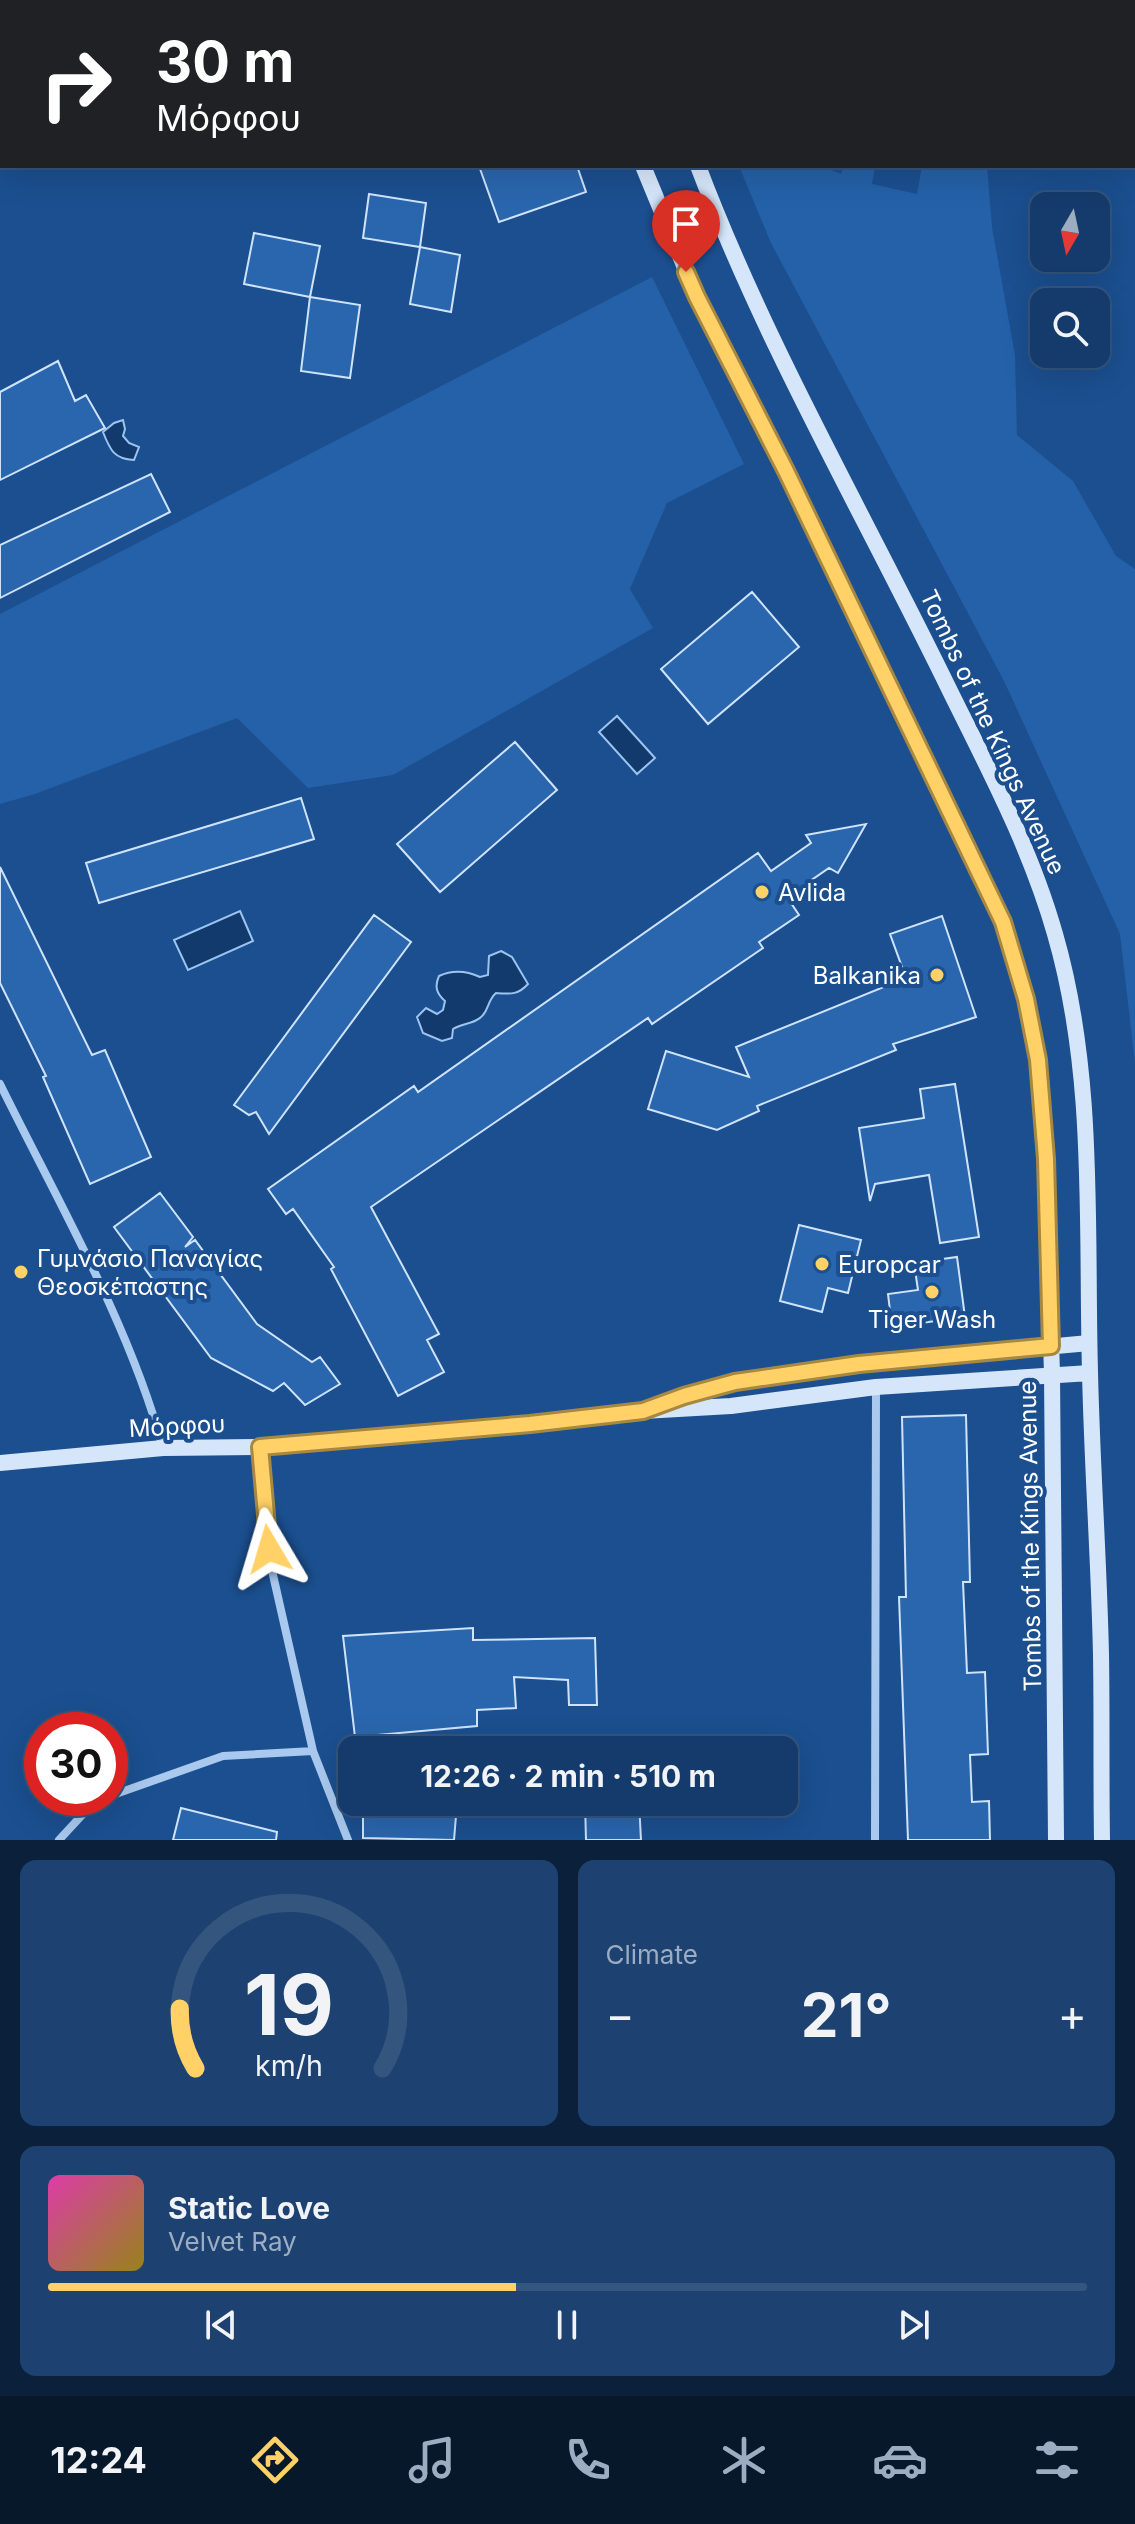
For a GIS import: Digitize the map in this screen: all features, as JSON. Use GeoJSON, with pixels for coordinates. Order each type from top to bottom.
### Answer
{"type":"FeatureCollection","features":[{"type":"Feature","properties":{"kind":"main road","name":"Tombs of the Kings Avenue"},"geometry":{"type":"LineString","coordinates":[[644,168],[697,297],[786,471],[1003,922],[1026,999],[1038,1060],[1046,1159],[1052,1375],[1056,1840]]}},
{"type":"Feature","properties":{"kind":"main road","name":"Tombs of the Kings Avenue"},"geometry":{"type":"LineString","coordinates":[[699,168],[769,335],[915,619],[1024,844],[1055,931],[1070,994],[1079,1060],[1088,1201],[1089,1343],[1101,1654],[1102,1840]]}},
{"type":"Feature","properties":{"kind":"main road","name":"Μόρφου"},"geometry":{"type":"LineString","coordinates":[[643,1411],[735,1382],[859,1364],[1089,1343]]}},
{"type":"Feature","properties":{"kind":"main road","name":"Μόρφου"},"geometry":{"type":"LineString","coordinates":[[0,1463],[163,1448],[260,1447],[643,1411],[731,1406],[876,1387],[1090,1373]]}},
{"type":"Feature","properties":{"kind":"street"},"geometry":{"type":"LineString","coordinates":[[0,1084],[79,1241],[133,1360],[151,1402],[163,1448]]}},
{"type":"Feature","properties":{"kind":"street"},"geometry":{"type":"LineString","coordinates":[[875,1840],[876,1387]]}},
{"type":"Feature","properties":{"kind":"street"},"geometry":{"type":"LineString","coordinates":[[260,1447],[265,1524],[273,1575],[313,1751],[348,1840]]}},
{"type":"Feature","properties":{"kind":"street"},"geometry":{"type":"LineString","coordinates":[[128,1790],[223,1756],[313,1751]]}},
{"type":"Feature","properties":{"kind":"street"},"geometry":{"type":"LineString","coordinates":[[59,1840],[81,1816]]}},
{"type":"Feature","properties":{"kind":"shaded area"},"geometry":{"type":"Polygon","coordinates":[[[740,168],[825,168],[841,174],[843,168],[875,168],[872,184],[917,194],[922,168],[987,168],[992,227],[1015,355],[1017,435],[1073,481],[1116,556],[1135,569],[1135,1064],[1120,934],[1004,681],[771,243],[740,168]]]}},
{"type":"Feature","properties":{"kind":"shaded area"},"geometry":{"type":"Polygon","coordinates":[[[652,277],[744,464],[667,503],[630,589],[653,628],[393,775],[308,788],[237,718],[35,794],[0,804],[0,614],[652,277]]]}},
{"type":"Feature","properties":{"kind":"shaded area"},"geometry":{"type":"Polygon","coordinates":[[[123,420],[123,436],[139,447],[134,460],[122,458],[114,452],[103,432],[123,420]]]}},
{"type":"Feature","properties":{"kind":"shaded area"},"geometry":{"type":"Polygon","coordinates":[[[617,716],[655,758],[637,774],[599,732],[617,716]]]}},
{"type":"Feature","properties":{"kind":"shaded area"},"geometry":{"type":"Polygon","coordinates":[[[240,911],[253,941],[188,970],[174,940],[240,911]]]}},
{"type":"Feature","properties":{"kind":"shaded area"},"geometry":{"type":"Polygon","coordinates":[[[501,951],[512,957],[528,984],[514,993],[496,993],[483,1015],[453,1029],[452,1038],[442,1041],[423,1033],[417,1017],[426,1008],[437,1014],[443,1010],[445,1001],[437,987],[439,976],[454,972],[480,977],[488,975],[489,956],[501,951]]]}},
{"type":"Feature","properties":{"kind":"building"},"geometry":{"type":"Polygon","coordinates":[[[480,168],[578,168],[586,192],[499,222],[480,168]]]}},
{"type":"Feature","properties":{"kind":"building"},"geometry":{"type":"Polygon","coordinates":[[[369,194],[426,203],[420,247],[363,238],[369,194]]]}},
{"type":"Feature","properties":{"kind":"building"},"geometry":{"type":"Polygon","coordinates":[[[254,233],[320,246],[310,297],[244,284],[254,233]]]}},
{"type":"Feature","properties":{"kind":"building"},"geometry":{"type":"Polygon","coordinates":[[[420,247],[460,255],[451,312],[410,304],[420,247]]]}},
{"type":"Feature","properties":{"kind":"building"},"geometry":{"type":"Polygon","coordinates":[[[310,297],[360,305],[350,378],[301,371],[310,297]]]}},
{"type":"Feature","properties":{"kind":"building"},"geometry":{"type":"Polygon","coordinates":[[[58,361],[75,401],[86,395],[105,428],[0,480],[0,392],[58,361]]]}},
{"type":"Feature","properties":{"kind":"building"},"geometry":{"type":"Polygon","coordinates":[[[151,474],[170,512],[0,598],[0,545],[151,474]]]}},
{"type":"Feature","properties":{"kind":"building"},"geometry":{"type":"Polygon","coordinates":[[[752,592],[799,647],[708,724],[661,669],[752,592]]]}},
{"type":"Feature","properties":{"kind":"building"},"geometry":{"type":"Polygon","coordinates":[[[515,742],[557,790],[440,892],[397,844],[515,742]]]}},
{"type":"Feature","properties":{"kind":"building"},"geometry":{"type":"Polygon","coordinates":[[[301,798],[314,839],[99,903],[86,863],[301,798]]]}},
{"type":"Feature","properties":{"kind":"building"},"geometry":{"type":"Polygon","coordinates":[[[866,824],[838,873],[829,868],[787,897],[799,915],[759,942],[763,948],[652,1024],[648,1018],[371,1207],[439,1334],[427,1340],[444,1372],[398,1396],[331,1269],[334,1267],[293,1209],[286,1214],[268,1189],[414,1086],[418,1092],[758,853],[771,871],[811,843],[806,835],[866,824]]]}},
{"type":"Feature","properties":{"kind":"building"},"geometry":{"type":"Polygon","coordinates":[[[0,867],[92,1055],[105,1050],[151,1157],[90,1184],[43,1077],[46,1076],[0,983],[0,867]]]}},
{"type":"Feature","properties":{"kind":"building"},"geometry":{"type":"Polygon","coordinates":[[[374,915],[411,942],[269,1134],[256,1112],[249,1115],[234,1105],[374,915]]]}},
{"type":"Feature","properties":{"kind":"building"},"geometry":{"type":"Polygon","coordinates":[[[942,916],[976,1017],[893,1044],[896,1050],[757,1106],[759,1111],[717,1130],[648,1109],[666,1051],[749,1077],[736,1047],[906,978],[890,934],[942,916]]]}},
{"type":"Feature","properties":{"kind":"building"},"geometry":{"type":"Polygon","coordinates":[[[955,1084],[979,1237],[940,1243],[929,1175],[875,1184],[870,1201],[859,1128],[924,1118],[920,1089],[955,1084]]]}},
{"type":"Feature","properties":{"kind":"building"},"geometry":{"type":"Polygon","coordinates":[[[160,1193],[193,1237],[185,1247],[195,1240],[257,1324],[312,1362],[320,1357],[340,1384],[305,1405],[284,1383],[273,1391],[211,1358],[114,1227],[160,1193]]]}},
{"type":"Feature","properties":{"kind":"building","name":"Europcar"},"geometry":{"type":"Polygon","coordinates":[[[799,1225],[861,1240],[848,1293],[828,1288],[822,1312],[780,1301],[799,1225]]]}},
{"type":"Feature","properties":{"kind":"building","name":"Tiger Wash"},"geometry":{"type":"Polygon","coordinates":[[[957,1257],[965,1317],[892,1327],[888,1294],[918,1290],[914,1263],[957,1257]]]}},
{"type":"Feature","properties":{"kind":"building"},"geometry":{"type":"Polygon","coordinates":[[[966,1415],[970,1582],[963,1582],[967,1673],[985,1672],[988,1754],[970,1755],[972,1802],[989,1801],[990,1840],[908,1840],[899,1597],[906,1597],[902,1417],[966,1415]]]}},
{"type":"Feature","properties":{"kind":"building"},"geometry":{"type":"Polygon","coordinates":[[[473,1628],[473,1640],[595,1638],[597,1705],[569,1705],[568,1680],[514,1677],[516,1708],[477,1710],[477,1726],[355,1736],[343,1636],[473,1628]]]}},
{"type":"Feature","properties":{"kind":"building"},"geometry":{"type":"Polygon","coordinates":[[[181,1808],[277,1832],[276,1840],[173,1840],[181,1808]]]}},
{"type":"Feature","properties":{"kind":"building"},"geometry":{"type":"Polygon","coordinates":[[[363,1816],[456,1816],[454,1840],[363,1838],[363,1816]]]}},
{"type":"Feature","properties":{"kind":"building"},"geometry":{"type":"Polygon","coordinates":[[[585,1816],[640,1816],[641,1840],[586,1840],[585,1816]]]}},
{"type":"Feature","properties":{"kind":"place","name":"Avlida"},"geometry":{"type":"Point","coordinates":[762,892]}},
{"type":"Feature","properties":{"kind":"place","name":"Balkanika"},"geometry":{"type":"Point","coordinates":[937,975]}},
{"type":"Feature","properties":{"kind":"place","name":"Europcar"},"geometry":{"type":"Point","coordinates":[822,1264]}},
{"type":"Feature","properties":{"kind":"place","name":"Γυμνάσιο Παναγίας Θεοσκέπαστης"},"geometry":{"type":"Point","coordinates":[21,1272]}},
{"type":"Feature","properties":{"kind":"place","name":"Tiger Wash"},"geometry":{"type":"Point","coordinates":[932,1292]}},
{"type":"Feature","properties":{"kind":"route"},"geometry":{"type":"LineString","coordinates":[[269,1549],[260,1447],[643,1411],[735,1382],[859,1364],[1051,1346],[1046,1159],[1038,1060],[1026,999],[1003,922],[796,492],[686,272]]}}]}
